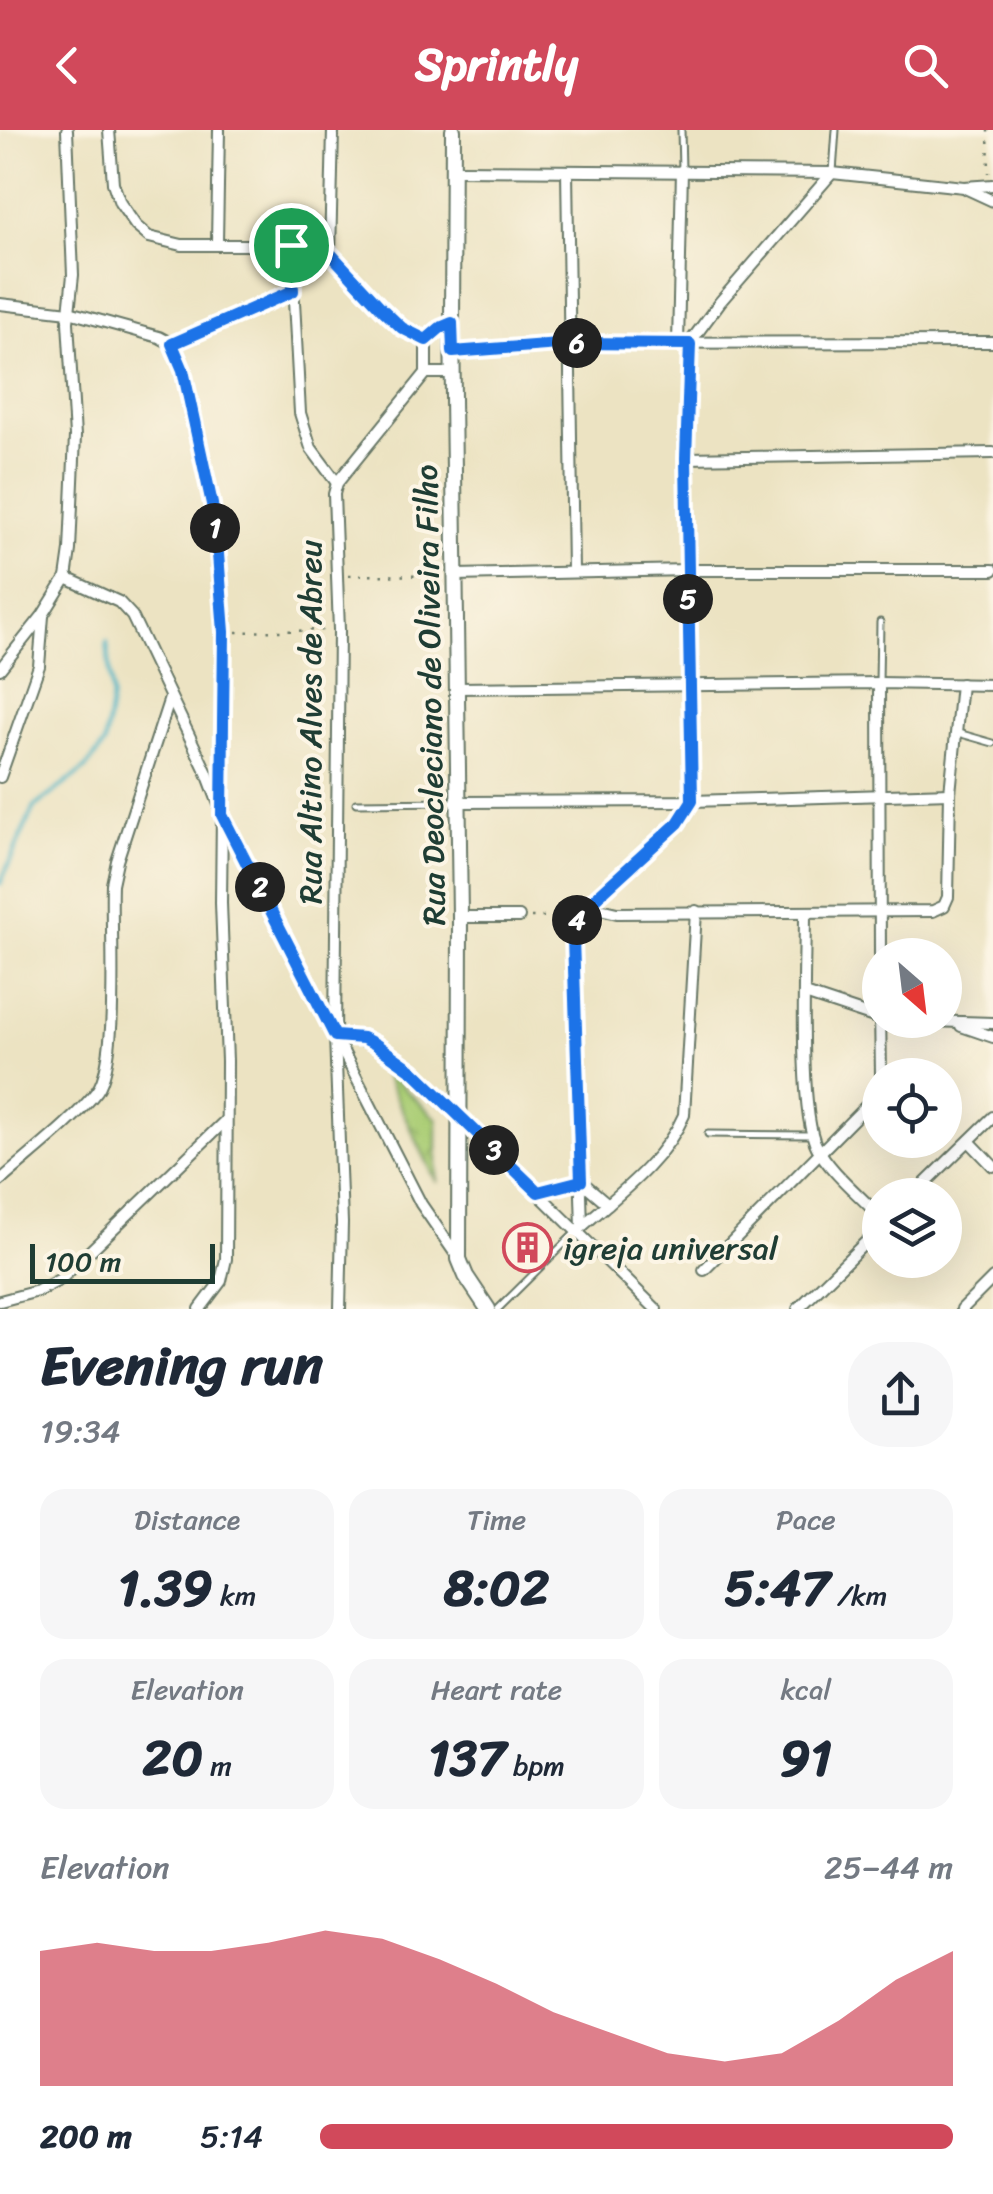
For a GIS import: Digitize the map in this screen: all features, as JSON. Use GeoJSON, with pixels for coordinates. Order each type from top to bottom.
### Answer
{"type":"FeatureCollection","features":[{"type":"Feature","properties":{"kind":"street"},"geometry":{"type":"LineString","coordinates":[[0,669],[43,615],[66,578],[70,550],[75,436],[68,312],[73,275],[67,130]]}},
{"type":"Feature","properties":{"kind":"street"},"geometry":{"type":"LineString","coordinates":[[110,130],[113,184],[120,203],[149,237],[182,245],[291,245],[330,253],[402,328],[426,340]]}},
{"type":"Feature","properties":{"kind":"street"},"geometry":{"type":"LineString","coordinates":[[217,242],[218,130]]}},
{"type":"Feature","properties":{"kind":"street"},"geometry":{"type":"LineString","coordinates":[[330,253],[334,130]]}},
{"type":"Feature","properties":{"kind":"street","name":"Rua Deocleciano de Oliveira Filho"},"geometry":{"type":"LineString","coordinates":[[454,130],[459,1259]]}},
{"type":"Feature","properties":{"kind":"street"},"geometry":{"type":"LineString","coordinates":[[454,170],[832,173],[964,187],[991,185]]}},
{"type":"Feature","properties":{"kind":"street"},"geometry":{"type":"LineString","coordinates":[[579,1229],[573,938],[578,917],[678,823],[692,801],[682,170]]}},
{"type":"Feature","properties":{"kind":"street"},"geometry":{"type":"LineString","coordinates":[[567,171],[573,571]]}},
{"type":"Feature","properties":{"kind":"street"},"geometry":{"type":"LineString","coordinates":[[684,344],[832,173]]}},
{"type":"Feature","properties":{"kind":"street"},"geometry":{"type":"LineString","coordinates":[[964,187],[993,202]]}},
{"type":"Feature","properties":{"kind":"street"},"geometry":{"type":"LineString","coordinates":[[291,245],[296,393],[304,434],[337,483],[426,374],[426,340],[452,323]]}},
{"type":"Feature","properties":{"kind":"street"},"geometry":{"type":"LineString","coordinates":[[0,304],[68,312],[172,344],[183,370],[212,504],[224,632],[221,903],[227,1061],[226,1258],[221,1282],[200,1309]]}},
{"type":"Feature","properties":{"kind":"street"},"geometry":{"type":"LineString","coordinates":[[453,352],[572,343],[993,342]]}},
{"type":"Feature","properties":{"kind":"street"},"geometry":{"type":"LineString","coordinates":[[426,374],[453,373]]}},
{"type":"Feature","properties":{"kind":"street"},"geometry":{"type":"LineString","coordinates":[[686,458],[993,453]]}},
{"type":"Feature","properties":{"kind":"street","name":"Rua Altino Alves de Abreu"},"geometry":{"type":"LineString","coordinates":[[337,483],[335,1036],[342,1223],[340,1309]]}},
{"type":"Feature","properties":{"kind":"street"},"geometry":{"type":"LineString","coordinates":[[457,575],[993,570]]}},
{"type":"Feature","properties":{"kind":"street"},"geometry":{"type":"LineString","coordinates":[[66,578],[119,602],[132,616],[207,773],[222,815],[421,1204],[488,1309]]}},
{"type":"Feature","properties":{"kind":"street"},"geometry":{"type":"LineString","coordinates":[[0,776],[38,666],[43,615]]}},
{"type":"Feature","properties":{"kind":"street"},"geometry":{"type":"LineString","coordinates":[[880,683],[880,938]]}},
{"type":"Feature","properties":{"kind":"street"},"geometry":{"type":"LineString","coordinates":[[587,906],[617,913],[805,914],[933,911],[947,903],[950,794],[960,684]]}},
{"type":"Feature","properties":{"kind":"street"},"geometry":{"type":"LineString","coordinates":[[458,688],[993,685]]}},
{"type":"Feature","properties":{"kind":"street"},"geometry":{"type":"LineString","coordinates":[[0,1181],[88,1101],[105,1076],[112,1034],[112,884],[116,861],[171,697]]}},
{"type":"Feature","properties":{"kind":"street"},"geometry":{"type":"LineString","coordinates":[[458,802],[950,794]]}},
{"type":"Feature","properties":{"kind":"street"},"geometry":{"type":"LineString","coordinates":[[579,1229],[662,1152],[684,1115],[696,912]]}},
{"type":"Feature","properties":{"kind":"street"},"geometry":{"type":"LineString","coordinates":[[805,914],[811,1135],[819,1152],[862,1198]]}},
{"type":"Feature","properties":{"kind":"street"},"geometry":{"type":"LineString","coordinates":[[460,918],[519,917]]}},
{"type":"Feature","properties":{"kind":"street"},"geometry":{"type":"LineString","coordinates":[[805,994],[862,1011]]}},
{"type":"Feature","properties":{"kind":"street"},"geometry":{"type":"LineString","coordinates":[[962,1023],[993,1023]]}},
{"type":"Feature","properties":{"kind":"street"},"geometry":{"type":"LineString","coordinates":[[962,1026],[993,1037]]}},
{"type":"Feature","properties":{"kind":"street"},"geometry":{"type":"LineString","coordinates":[[335,1036],[363,1038],[413,1071],[579,1229],[656,1309]]}},
{"type":"Feature","properties":{"kind":"street"},"geometry":{"type":"LineString","coordinates":[[704,1270],[862,1110]]}},
{"type":"Feature","properties":{"kind":"street"},"geometry":{"type":"LineString","coordinates":[[931,1178],[993,1118]]}},
{"type":"Feature","properties":{"kind":"street"},"geometry":{"type":"LineString","coordinates":[[0,1301],[38,1291],[62,1278],[225,1122]]}},
{"type":"Feature","properties":{"kind":"street"},"geometry":{"type":"LineString","coordinates":[[970,1140],[993,1166]]}},
{"type":"Feature","properties":{"kind":"street"},"geometry":{"type":"LineString","coordinates":[[581,1181],[608,1204]]}},
{"type":"Feature","properties":{"kind":"street"},"geometry":{"type":"LineString","coordinates":[[538,1192],[581,1181]]}},
{"type":"Feature","properties":{"kind":"street"},"geometry":{"type":"LineString","coordinates":[[806,1306],[862,1247]]}},
{"type":"Feature","properties":{"kind":"street"},"geometry":{"type":"LineString","coordinates":[[962,1309],[993,1278]]}},
{"type":"Feature","properties":{"kind":"lane"},"geometry":{"type":"LineString","coordinates":[[682,130],[682,170]]}},
{"type":"Feature","properties":{"kind":"lane"},"geometry":{"type":"LineString","coordinates":[[832,173],[836,130]]}},
{"type":"Feature","properties":{"kind":"lane"},"geometry":{"type":"LineString","coordinates":[[880,622],[880,683]]}},
{"type":"Feature","properties":{"kind":"lane"},"geometry":{"type":"LineString","coordinates":[[958,733],[993,743]]}},
{"type":"Feature","properties":{"kind":"lane"},"geometry":{"type":"LineString","coordinates":[[356,804],[458,802]]}},
{"type":"Feature","properties":{"kind":"lane"},"geometry":{"type":"LineString","coordinates":[[708,1134],[811,1135]]}},
{"type":"Feature","properties":{"kind":"lane"},"geometry":{"type":"LineString","coordinates":[[498,1309],[579,1229]]}},
{"type":"Feature","properties":{"kind":"path"},"geometry":{"type":"LineString","coordinates":[[988,130],[991,185]]}},
{"type":"Feature","properties":{"kind":"path"},"geometry":{"type":"LineString","coordinates":[[172,344],[293,291]]}},
{"type":"Feature","properties":{"kind":"path"},"geometry":{"type":"LineString","coordinates":[[338,575],[430,576]]}},
{"type":"Feature","properties":{"kind":"path"},"geometry":{"type":"LineString","coordinates":[[224,632],[339,630]]}},
{"type":"Feature","properties":{"kind":"path"},"geometry":{"type":"LineString","coordinates":[[519,917],[578,917]]}},
{"type":"Feature","properties":{"kind":"green space"},"geometry":{"type":"Polygon","coordinates":[[[382,1068],[437,1119],[437,1183],[382,1068]]]}},
{"type":"Feature","properties":{"kind":"waterway"},"geometry":{"type":"LineString","coordinates":[[0,884],[34,807],[85,769],[104,745],[112,696],[107,642]]}},
{"type":"Feature","properties":{"kind":"place","name":"igreja universal"},"geometry":{"type":"Point","coordinates":[528,1248]}},
{"type":"Feature","properties":{"kind":"route"},"geometry":{"type":"LineString","coordinates":[[291,245],[330,253],[383,310],[418,338],[426,340],[452,323],[453,352],[572,343],[690,344],[686,458],[692,801],[678,823],[576,920],[573,938],[581,1181],[554,1190],[538,1192],[413,1071],[375,1044],[363,1038],[335,1036],[222,815],[224,632],[218,554],[212,504],[183,370],[172,344],[293,291],[291,245]]}}]}
